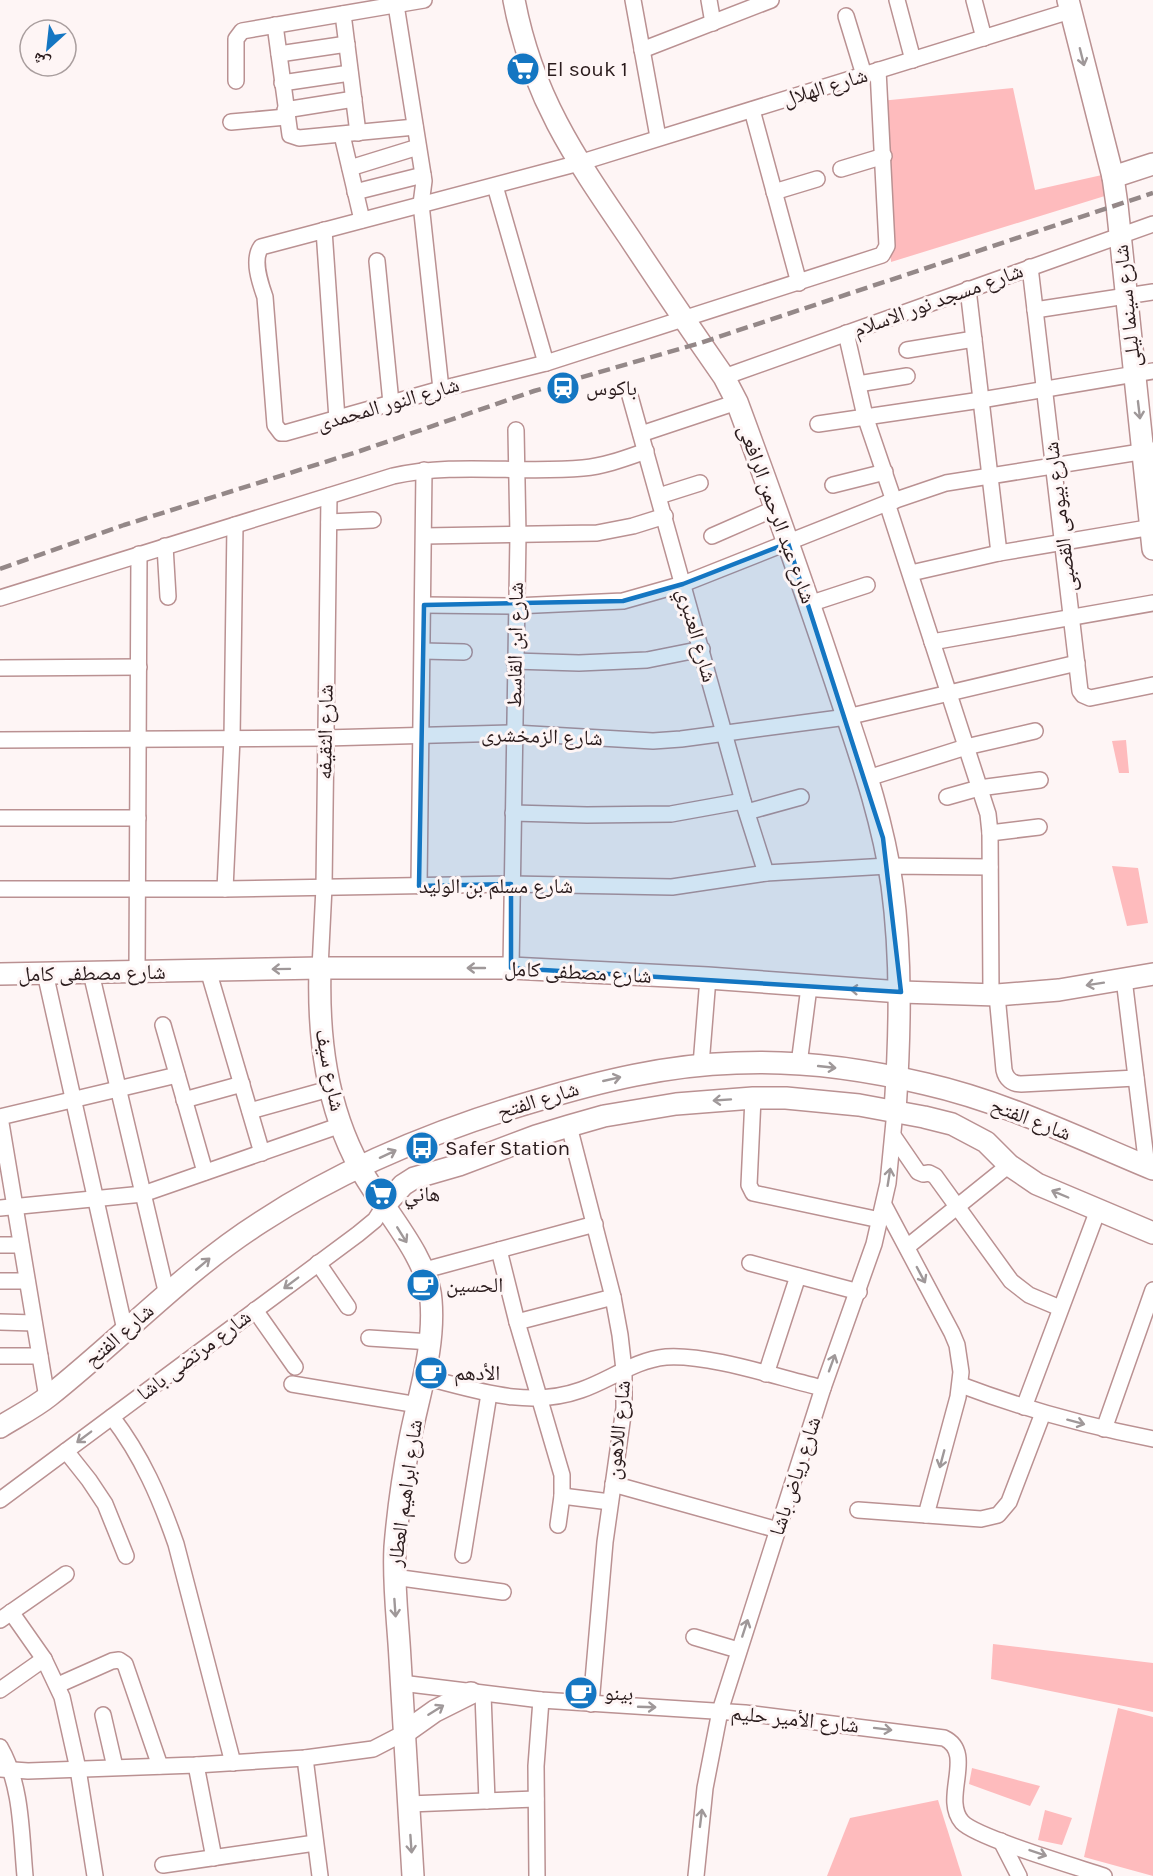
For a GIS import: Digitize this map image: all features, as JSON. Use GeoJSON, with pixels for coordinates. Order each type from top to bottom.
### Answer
{"type":"FeatureCollection","features":[{"type":"Feature","properties":{"kind":"street"},"geometry":{"type":"LineString","coordinates":[[236,81],[236,39],[242,31],[424,0]]}},
{"type":"Feature","properties":{"kind":"street","name":"شارع عبد الرحمن الرافعى"},"geometry":{"type":"LineString","coordinates":[[514,0],[525,48],[552,117],[579,163],[724,377],[737,402],[776,508],[868,778],[883,838],[892,885],[901,992],[898,1078]]}},
{"type":"Feature","properties":{"kind":"street"},"geometry":{"type":"LineString","coordinates":[[633,0],[658,137]]}},
{"type":"Feature","properties":{"kind":"street"},"geometry":{"type":"LineString","coordinates":[[709,0],[713,23]]}},
{"type":"Feature","properties":{"kind":"street"},"geometry":{"type":"LineString","coordinates":[[642,50],[771,0]]}},
{"type":"Feature","properties":{"kind":"street"},"geometry":{"type":"LineString","coordinates":[[897,0],[913,60]]}},
{"type":"Feature","properties":{"kind":"street"},"geometry":{"type":"LineString","coordinates":[[974,0],[984,38]]}},
{"type":"Feature","properties":{"kind":"street"},"geometry":{"type":"LineString","coordinates":[[396,5],[423,175],[424,190],[421,204],[441,389]]}},
{"type":"Feature","properties":{"kind":"street","name":"شارع الهلال"},"geometry":{"type":"LineString","coordinates":[[266,245],[579,163],[984,38],[1069,5]]}},
{"type":"Feature","properties":{"kind":"street","name":"شارع سينما ليلى"},"geometry":{"type":"LineString","coordinates":[[1069,5],[1113,177],[1126,297],[1144,373],[1153,549]]}},
{"type":"Feature","properties":{"kind":"street"},"geometry":{"type":"LineString","coordinates":[[342,14],[358,133]]}},
{"type":"Feature","properties":{"kind":"street"},"geometry":{"type":"LineString","coordinates":[[841,169],[884,156],[871,73],[846,16]]}},
{"type":"Feature","properties":{"kind":"street"},"geometry":{"type":"LineString","coordinates":[[275,25],[290,135],[294,137],[342,135],[415,127]]}},
{"type":"Feature","properties":{"kind":"street"},"geometry":{"type":"LineString","coordinates":[[279,54],[347,44]]}},
{"type":"Feature","properties":{"kind":"street"},"geometry":{"type":"LineString","coordinates":[[282,83],[350,73]]}},
{"type":"Feature","properties":{"kind":"street"},"geometry":{"type":"LineString","coordinates":[[231,122],[286,114],[354,99]]}},
{"type":"Feature","properties":{"kind":"street"},"geometry":{"type":"LineString","coordinates":[[752,110],[799,283]]}},
{"type":"Feature","properties":{"kind":"street"},"geometry":{"type":"LineString","coordinates":[[342,135],[362,220]]}},
{"type":"Feature","properties":{"kind":"street"},"geometry":{"type":"LineString","coordinates":[[350,168],[418,147]]}},
{"type":"Feature","properties":{"kind":"street","name":"شارع النور المحمدى"},"geometry":{"type":"LineString","coordinates":[[266,245],[261,247],[258,256],[260,283],[265,297],[275,425],[281,433],[285,433],[441,389],[546,363],[880,256],[886,251],[884,156]]}},
{"type":"Feature","properties":{"kind":"street"},"geometry":{"type":"LineString","coordinates":[[1113,177],[1153,164]]}},
{"type":"Feature","properties":{"kind":"street"},"geometry":{"type":"LineString","coordinates":[[355,192],[423,175]]}},
{"type":"Feature","properties":{"kind":"street"},"geometry":{"type":"LineString","coordinates":[[774,192],[818,179]]}},
{"type":"Feature","properties":{"kind":"street"},"geometry":{"type":"LineString","coordinates":[[495,186],[546,363]]}},
{"type":"Feature","properties":{"kind":"street","name":"شارع مسجد نور الاسلام"},"geometry":{"type":"LineString","coordinates":[[724,377],[1153,224]]}},
{"type":"Feature","properties":{"kind":"street"},"geometry":{"type":"LineString","coordinates":[[324,230],[337,418]]}},
{"type":"Feature","properties":{"kind":"street"},"geometry":{"type":"LineString","coordinates":[[377,261],[391,403]]}},
{"type":"Feature","properties":{"kind":"street","name":"شارع بيومى القصبى"},"geometry":{"type":"LineString","coordinates":[[1030,267],[1080,691],[1090,698],[1153,685]]}},
{"type":"Feature","properties":{"kind":"street"},"geometry":{"type":"LineString","coordinates":[[968,289],[999,553]]}},
{"type":"Feature","properties":{"kind":"street"},"geometry":{"type":"LineString","coordinates":[[1035,310],[1153,292]]}},
{"type":"Feature","properties":{"kind":"street"},"geometry":{"type":"LineString","coordinates":[[846,333],[865,416],[885,472],[911,573],[988,814],[994,994],[1005,1074],[1011,1082],[1021,1084],[1136,1078]]}},
{"type":"Feature","properties":{"kind":"street"},"geometry":{"type":"LineString","coordinates":[[907,350],[974,339]]}},
{"type":"Feature","properties":{"kind":"street"},"geometry":{"type":"LineString","coordinates":[[818,424],[1144,373]]}},
{"type":"Feature","properties":{"kind":"street"},"geometry":{"type":"LineString","coordinates":[[858,384],[907,376]]}},
{"type":"Feature","properties":{"kind":"street","name":"شارع العنبري"},"geometry":{"type":"LineString","coordinates":[[630,396],[745,807],[766,873]]}},
{"type":"Feature","properties":{"kind":"street"},"geometry":{"type":"LineString","coordinates":[[641,434],[737,402]]}},
{"type":"Feature","properties":{"kind":"street","name":"شارع ابن القاسط"},"geometry":{"type":"LineString","coordinates":[[511,968],[514,661],[518,535],[516,430]]}},
{"type":"Feature","properties":{"kind":"street"},"geometry":{"type":"LineString","coordinates":[[424,605],[515,606],[623,601],[683,584],[891,502],[946,483],[1149,450]]}},
{"type":"Feature","properties":{"kind":"street"},"geometry":{"type":"LineString","coordinates":[[0,598],[393,476],[442,468],[586,468],[618,461],[646,451]]}},
{"type":"Feature","properties":{"kind":"street"},"geometry":{"type":"LineString","coordinates":[[419,886],[424,470]]}},
{"type":"Feature","properties":{"kind":"street"},"geometry":{"type":"LineString","coordinates":[[833,485],[885,472]]}},
{"type":"Feature","properties":{"kind":"street"},"geometry":{"type":"LineString","coordinates":[[659,496],[700,483]]}},
{"type":"Feature","properties":{"kind":"street","name":"شارع الثقيفه"},"geometry":{"type":"LineString","coordinates":[[320,968],[324,887],[329,496]]}},
{"type":"Feature","properties":{"kind":"street"},"geometry":{"type":"LineString","coordinates":[[712,536],[776,508]]}},
{"type":"Feature","properties":{"kind":"street"},"geometry":{"type":"LineString","coordinates":[[424,536],[597,533],[633,526],[665,516]]}},
{"type":"Feature","properties":{"kind":"street"},"geometry":{"type":"LineString","coordinates":[[329,522],[373,520]]}},
{"type":"Feature","properties":{"kind":"street"},"geometry":{"type":"LineString","coordinates":[[225,889],[232,738],[235,525]]}},
{"type":"Feature","properties":{"kind":"street"},"geometry":{"type":"LineString","coordinates":[[911,573],[999,553],[1152,528]]}},
{"type":"Feature","properties":{"kind":"street"},"geometry":{"type":"LineString","coordinates":[[165,546],[168,597]]}},
{"type":"Feature","properties":{"kind":"street"},"geometry":{"type":"LineString","coordinates":[[137,972],[139,554]]}},
{"type":"Feature","properties":{"kind":"street"},"geometry":{"type":"LineString","coordinates":[[810,604],[867,585]]}},
{"type":"Feature","properties":{"kind":"street"},"geometry":{"type":"LineString","coordinates":[[932,642],[1153,603]]}},
{"type":"Feature","properties":{"kind":"street"},"geometry":{"type":"LineString","coordinates":[[514,661],[619,662],[647,660],[702,649]]}},
{"type":"Feature","properties":{"kind":"street"},"geometry":{"type":"LineString","coordinates":[[423,651],[464,652]]}},
{"type":"Feature","properties":{"kind":"street","name":"شارع الزمخشرى"},"geometry":{"type":"LineString","coordinates":[[0,740],[325,738],[514,733],[653,741],[847,717],[1077,663]]}},
{"type":"Feature","properties":{"kind":"street"},"geometry":{"type":"LineString","coordinates":[[0,668],[139,667]]}},
{"type":"Feature","properties":{"kind":"street"},"geometry":{"type":"LineString","coordinates":[[868,778],[966,747],[1035,731]]}},
{"type":"Feature","properties":{"kind":"street"},"geometry":{"type":"LineString","coordinates":[[947,797],[980,788],[1040,780]]}},
{"type":"Feature","properties":{"kind":"street"},"geometry":{"type":"LineString","coordinates":[[513,813],[671,814],[745,807],[801,797]]}},
{"type":"Feature","properties":{"kind":"street"},"geometry":{"type":"LineString","coordinates":[[0,818],[138,818]]}},
{"type":"Feature","properties":{"kind":"street"},"geometry":{"type":"LineString","coordinates":[[990,834],[1039,827]]}},
{"type":"Feature","properties":{"kind":"street","name":"شارع مسلم بن الوليد"},"geometry":{"type":"LineString","coordinates":[[0,890],[511,884],[672,887],[766,873],[888,866],[990,867]]}},
{"type":"Feature","properties":{"kind":"street","name":"شارع مصطفى كامل"},"geometry":{"type":"LineString","coordinates":[[0,974],[320,968],[511,968],[708,978],[901,992],[994,994],[1039,992],[1153,974]]}},
{"type":"Feature","properties":{"kind":"street","name":"شارع سيف"},"geometry":{"type":"LineString","coordinates":[[320,968],[322,1051],[329,1089],[359,1167]]}},
{"type":"Feature","properties":{"kind":"street"},"geometry":{"type":"LineString","coordinates":[[208,970],[262,1153]]}},
{"type":"Feature","properties":{"kind":"street"},"geometry":{"type":"LineString","coordinates":[[91,973],[167,1294]]}},
{"type":"Feature","properties":{"kind":"street"},"geometry":{"type":"LineString","coordinates":[[45,974],[125,1330]]}},
{"type":"Feature","properties":{"kind":"street"},"geometry":{"type":"LineString","coordinates":[[701,1065],[708,978]]}},
{"type":"Feature","properties":{"kind":"street"},"geometry":{"type":"LineString","coordinates":[[1124,980],[1150,1168]]}},
{"type":"Feature","properties":{"kind":"street"},"geometry":{"type":"LineString","coordinates":[[799,1064],[809,987]]}},
{"type":"Feature","properties":{"kind":"street"},"geometry":{"type":"LineString","coordinates":[[163,1025],[205,1172]]}},
{"type":"Feature","properties":{"kind":"street","name":"شارع الفتح"},"geometry":{"type":"LineString","coordinates":[[0,1427],[47,1398],[214,1255],[260,1222],[309,1193],[359,1167],[436,1134],[510,1108],[609,1080],[701,1065],[734,1063],[799,1064],[863,1071],[957,1092],[1017,1112],[1150,1168]]}},
{"type":"Feature","properties":{"kind":"street"},"geometry":{"type":"LineString","coordinates":[[47,1398],[21,1245],[7,1208],[0,1117],[177,1075]]}},
{"type":"Feature","properties":{"kind":"street","name":"شارع رياض باشا"},"geometry":{"type":"LineString","coordinates":[[696,1876],[705,1788],[720,1711],[823,1389],[859,1292],[882,1213],[894,1137],[898,1078]]}},
{"type":"Feature","properties":{"kind":"street"},"geometry":{"type":"LineString","coordinates":[[184,1100],[242,1084]]}},
{"type":"Feature","properties":{"kind":"street"},"geometry":{"type":"LineString","coordinates":[[250,1111],[329,1089]]}},
{"type":"Feature","properties":{"kind":"street"},"geometry":{"type":"LineString","coordinates":[[753,1098],[749,1185],[753,1193],[882,1213],[907,1247],[955,1339],[960,1358],[961,1385],[926,1515]]}},
{"type":"Feature","properties":{"kind":"street","name":"شارع الفتح"},"geometry":{"type":"LineString","coordinates":[[384,1206],[414,1178],[459,1165],[536,1136],[604,1116],[649,1108],[753,1098],[823,1100],[895,1111],[944,1122],[965,1130],[986,1142],[1009,1165],[1036,1184],[1153,1233]]}},
{"type":"Feature","properties":{"kind":"street"},"geometry":{"type":"LineString","coordinates":[[7,1208],[143,1194],[341,1125]]}},
{"type":"Feature","properties":{"kind":"street","name":"شارع اللاهون"},"geometry":{"type":"LineString","coordinates":[[569,1126],[613,1297],[624,1370],[624,1408],[610,1502],[591,1704]]}},
{"type":"Feature","properties":{"kind":"street"},"geometry":{"type":"LineString","coordinates":[[894,1137],[918,1172],[932,1173],[1011,1281],[1029,1295],[1060,1308]]}},
{"type":"Feature","properties":{"kind":"street"},"geometry":{"type":"LineString","coordinates":[[907,1247],[1009,1165]]}},
{"type":"Feature","properties":{"kind":"street","name":"شارع ابراهيم العطار"},"geometry":{"type":"LineString","coordinates":[[359,1167],[425,1270],[431,1298],[431,1342],[400,1498],[394,1576],[413,1876]]}},
{"type":"Feature","properties":{"kind":"street","name":"شارع مرتضى باشا"},"geometry":{"type":"LineString","coordinates":[[0,1500],[366,1228],[375,1220],[384,1206]]}},
{"type":"Feature","properties":{"kind":"street"},"geometry":{"type":"LineString","coordinates":[[1024,1407],[1098,1210]]}},
{"type":"Feature","properties":{"kind":"street"},"geometry":{"type":"LineString","coordinates":[[425,1270],[595,1224]]}},
{"type":"Feature","properties":{"kind":"street"},"geometry":{"type":"LineString","coordinates":[[0,1245],[21,1245]]}},
{"type":"Feature","properties":{"kind":"street"},"geometry":{"type":"LineString","coordinates":[[499,1250],[517,1322],[560,1465],[562,1496],[558,1525]]}},
{"type":"Feature","properties":{"kind":"street"},"geometry":{"type":"LineString","coordinates":[[318,1263],[348,1307]]}},
{"type":"Feature","properties":{"kind":"street"},"geometry":{"type":"LineString","coordinates":[[750,1263],[859,1292]]}},
{"type":"Feature","properties":{"kind":"street"},"geometry":{"type":"LineString","coordinates":[[766,1374],[798,1276]]}},
{"type":"Feature","properties":{"kind":"street"},"geometry":{"type":"LineString","coordinates":[[0,1281],[27,1281]]}},
{"type":"Feature","properties":{"kind":"street"},"geometry":{"type":"LineString","coordinates":[[1104,1429],[1153,1290]]}},
{"type":"Feature","properties":{"kind":"street"},"geometry":{"type":"LineString","coordinates":[[517,1322],[613,1297]]}},
{"type":"Feature","properties":{"kind":"street"},"geometry":{"type":"LineString","coordinates":[[255,1310],[295,1367]]}},
{"type":"Feature","properties":{"kind":"street"},"geometry":{"type":"LineString","coordinates":[[0,1322],[34,1323]]}},
{"type":"Feature","properties":{"kind":"street"},"geometry":{"type":"LineString","coordinates":[[369,1338],[431,1342]]}},
{"type":"Feature","properties":{"kind":"street"},"geometry":{"type":"LineString","coordinates":[[0,1356],[40,1356]]}},
{"type":"Feature","properties":{"kind":"street"},"geometry":{"type":"LineString","coordinates":[[424,1377],[505,1397],[539,1398],[581,1390],[644,1362],[665,1357],[686,1357],[823,1389]]}},
{"type":"Feature","properties":{"kind":"street"},"geometry":{"type":"LineString","coordinates":[[292,1384],[418,1405]]}},
{"type":"Feature","properties":{"kind":"street"},"geometry":{"type":"LineString","coordinates":[[961,1385],[1043,1413],[1153,1439]]}},
{"type":"Feature","properties":{"kind":"street"},"geometry":{"type":"LineString","coordinates":[[463,1555],[489,1394]]}},
{"type":"Feature","properties":{"kind":"street"},"geometry":{"type":"LineString","coordinates":[[858,1510],[990,1518],[1004,1510],[1043,1413]]}},
{"type":"Feature","properties":{"kind":"street"},"geometry":{"type":"LineString","coordinates":[[112,1417],[142,1461],[166,1515],[176,1544],[233,1763]]}},
{"type":"Feature","properties":{"kind":"street"},"geometry":{"type":"LineString","coordinates":[[66,1451],[105,1504],[126,1556]]}},
{"type":"Feature","properties":{"kind":"street"},"geometry":{"type":"LineString","coordinates":[[613,1484],[778,1530]]}},
{"type":"Feature","properties":{"kind":"street"},"geometry":{"type":"LineString","coordinates":[[562,1496],[610,1502]]}},
{"type":"Feature","properties":{"kind":"street"},"geometry":{"type":"LineString","coordinates":[[66,1574],[5,1616],[44,1659],[58,1685],[78,1769],[95,1876]]}},
{"type":"Feature","properties":{"kind":"street"},"geometry":{"type":"LineString","coordinates":[[394,1576],[503,1592]]}},
{"type":"Feature","properties":{"kind":"street"},"geometry":{"type":"LineString","coordinates":[[694,1637],[738,1650]]}},
{"type":"Feature","properties":{"kind":"street"},"geometry":{"type":"LineString","coordinates":[[0,1690],[44,1659]]}},
{"type":"Feature","properties":{"kind":"street"},"geometry":{"type":"LineString","coordinates":[[58,1685],[112,1661],[119,1660],[125,1664],[160,1766]]}},
{"type":"Feature","properties":{"kind":"street","name":"شارع الأمير حليم"},"geometry":{"type":"LineString","coordinates":[[401,1683],[541,1700],[720,1711],[937,1736],[954,1744],[958,1755],[955,1809],[967,1827],[1104,1876]]}},
{"type":"Feature","properties":{"kind":"street"},"geometry":{"type":"LineString","coordinates":[[5,1770],[233,1763],[305,1758],[373,1749],[404,1733],[435,1711],[477,1693],[487,1800]]}},
{"type":"Feature","properties":{"kind":"street"},"geometry":{"type":"LineString","coordinates":[[537,1876],[536,1799],[541,1700]]}},
{"type":"Feature","properties":{"kind":"street"},"geometry":{"type":"LineString","coordinates":[[103,1715],[115,1767]]}},
{"type":"Feature","properties":{"kind":"street"},"geometry":{"type":"LineString","coordinates":[[0,1747],[5,1770],[18,1803],[25,1876]]}},
{"type":"Feature","properties":{"kind":"street"},"geometry":{"type":"LineString","coordinates":[[305,1758],[320,1876]]}},
{"type":"Feature","properties":{"kind":"street"},"geometry":{"type":"LineString","coordinates":[[196,1765],[214,1858]]}},
{"type":"Feature","properties":{"kind":"street"},"geometry":{"type":"LineString","coordinates":[[409,1804],[536,1799]]}},
{"type":"Feature","properties":{"kind":"street"},"geometry":{"type":"LineString","coordinates":[[1001,1840],[1019,1876]]}},
{"type":"Feature","properties":{"kind":"street"},"geometry":{"type":"LineString","coordinates":[[163,1865],[315,1843]]}},
{"type":"Feature","properties":{"kind":"highlighted area"},"geometry":{"type":"Polygon","coordinates":[[[788,543],[883,838],[901,992],[511,968],[511,884],[419,886],[424,605],[623,601],[683,584],[788,543]]]}},
{"type":"Feature","properties":{"kind":"shaded area"},"geometry":{"type":"Polygon","coordinates":[[[1013,88],[1035,190],[1102,175],[1108,195],[891,262],[880,101],[1013,88]]]}},
{"type":"Feature","properties":{"kind":"shaded area"},"geometry":{"type":"Polygon","coordinates":[[[1126,740],[1129,773],[1119,773],[1112,741],[1126,740]]]}},
{"type":"Feature","properties":{"kind":"shaded area"},"geometry":{"type":"Polygon","coordinates":[[[1112,866],[1138,868],[1148,923],[1127,926],[1112,866]]]}},
{"type":"Feature","properties":{"kind":"shaded area"},"geometry":{"type":"Polygon","coordinates":[[[993,1644],[1153,1663],[1153,1712],[991,1679],[993,1644]]]}},
{"type":"Feature","properties":{"kind":"shaded area"},"geometry":{"type":"Polygon","coordinates":[[[1118,1708],[1153,1717],[1153,1876],[1084,1857],[1118,1708]]]}},
{"type":"Feature","properties":{"kind":"shaded area"},"geometry":{"type":"Polygon","coordinates":[[[972,1768],[1040,1786],[1030,1806],[969,1784],[972,1768]]]}},
{"type":"Feature","properties":{"kind":"shaded area"},"geometry":{"type":"Polygon","coordinates":[[[938,1800],[962,1876],[827,1876],[850,1818],[938,1800]]]}},
{"type":"Feature","properties":{"kind":"shaded area"},"geometry":{"type":"Polygon","coordinates":[[[1045,1810],[1072,1818],[1062,1845],[1038,1840],[1045,1810]]]}},
{"type":"Feature","properties":{"kind":"railway"},"geometry":{"type":"LineString","coordinates":[[0,569],[124,525],[360,451],[534,391],[700,343],[1153,193]]}},
{"type":"Feature","properties":{"kind":"place","name":"El souk 1"},"geometry":{"type":"Point","coordinates":[523,69]}},
{"type":"Feature","properties":{"kind":"place","name":"باكوس"},"geometry":{"type":"Point","coordinates":[563,388]}},
{"type":"Feature","properties":{"kind":"place","name":"Safer Station"},"geometry":{"type":"Point","coordinates":[422,1148]}},
{"type":"Feature","properties":{"kind":"place","name":"هاني"},"geometry":{"type":"Point","coordinates":[381,1194]}},
{"type":"Feature","properties":{"kind":"place","name":"الحسين"},"geometry":{"type":"Point","coordinates":[423,1285]}},
{"type":"Feature","properties":{"kind":"place","name":"الأدهم"},"geometry":{"type":"Point","coordinates":[431,1373]}},
{"type":"Feature","properties":{"kind":"place","name":"بينو"},"geometry":{"type":"Point","coordinates":[581,1693]}}]}
